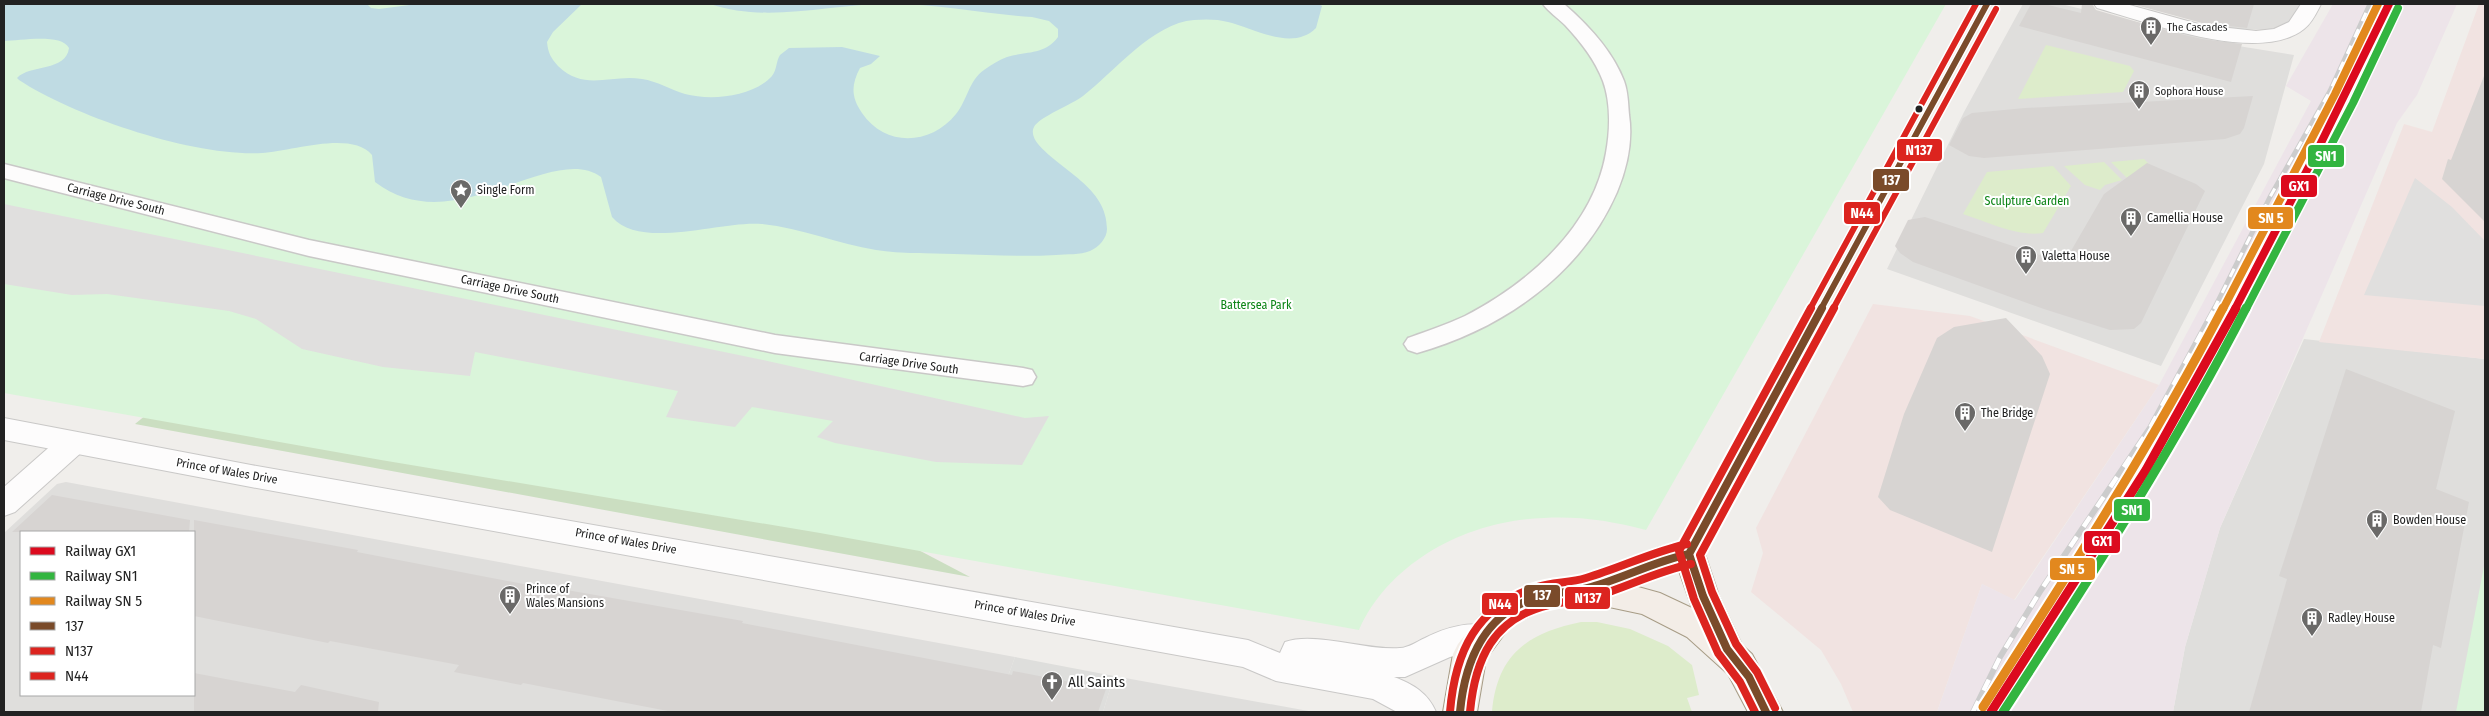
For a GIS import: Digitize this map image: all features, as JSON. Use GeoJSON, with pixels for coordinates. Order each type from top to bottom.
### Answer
{"type":"FeatureCollection","features":[{"type":"Feature","properties":{"kind":"main road"},"geometry":{"type":"LineString","coordinates":[[1727,649],[1703,596],[1689,554],[1987,4]]}},
{"type":"Feature","properties":{"kind":"main road"},"geometry":{"type":"LineString","coordinates":[[1583,590],[1671,556],[1689,554]]}},
{"type":"Feature","properties":{"kind":"main road"},"geometry":{"type":"LineString","coordinates":[[1460,712],[1463,673],[1470,654],[1480,637],[1495,621],[1532,599],[1565,591],[1583,590],[1631,596],[1655,603],[1700,627],[1727,649],[1749,676],[1766,712]]}},
{"type":"Feature","properties":{"kind":"street"},"geometry":{"type":"LineString","coordinates":[[1417,344],[1458,330],[1522,292],[1551,268],[1576,241],[1596,214],[1607,191],[1621,135],[1614,82],[1602,58],[1589,40],[1553,4]]}},
{"type":"Feature","properties":{"kind":"street"},"geometry":{"type":"LineString","coordinates":[[2104,4],[2213,33],[2250,38],[2277,34],[2293,28],[2298,25],[2311,4]]}},
{"type":"Feature","properties":{"kind":"street","name":"Carriage Drive South"},"geometry":{"type":"LineString","coordinates":[[4,171],[309,248],[756,340],[1023,377]]}},
{"type":"Feature","properties":{"kind":"street","name":"Prince of Wales Drive"},"geometry":{"type":"LineString","coordinates":[[4,429],[1248,654],[1279,667],[1363,682],[1384,689],[1402,697],[1414,705],[1419,712]]}},
{"type":"Feature","properties":{"kind":"street"},"geometry":{"type":"LineString","coordinates":[[4,504],[73,443]]}},
{"type":"Feature","properties":{"kind":"street","name":"Prince of Wales Drive"},"geometry":{"type":"LineString","coordinates":[[1248,654],[1286,651],[1365,661],[1405,662],[1444,644],[1480,637]]}},
{"type":"Feature","properties":{"kind":"shaded area"},"geometry":{"type":"Polygon","coordinates":[[[2023,4],[2061,4],[2232,45],[2294,55],[2264,164],[2161,366],[1887,269],[1964,112],[2023,4]]]}},
{"type":"Feature","properties":{"kind":"shaded area"},"geometry":{"type":"Polygon","coordinates":[[[2143,4],[2307,4],[2295,22],[2268,30],[2234,29],[2143,4]]]}},
{"type":"Feature","properties":{"kind":"shaded area"},"geometry":{"type":"Polygon","coordinates":[[[2333,4],[2457,4],[2417,95],[2397,123],[2220,528],[2185,647],[2173,712],[1937,712],[1982,584],[2015,600],[2159,385],[2311,101],[2286,86],[2333,4]]]}},
{"type":"Feature","properties":{"kind":"shaded area"},"geometry":{"type":"Polygon","coordinates":[[[2479,4],[2485,4],[2485,359],[2319,342],[2404,124],[2432,132],[2479,4]]]}},
{"type":"Feature","properties":{"kind":"shaded area"},"geometry":{"type":"Polygon","coordinates":[[[2415,178],[2452,207],[2485,241],[2485,306],[2364,295],[2415,178]]]}},
{"type":"Feature","properties":{"kind":"shaded area"},"geometry":{"type":"Polygon","coordinates":[[[4,204],[763,360],[1025,418],[1049,416],[1022,465],[936,462],[835,443],[817,437],[833,421],[752,407],[735,427],[666,417],[678,391],[475,352],[470,376],[383,367],[302,349],[256,319],[229,311],[107,294],[72,295],[4,284],[4,204]]]}},
{"type":"Feature","properties":{"kind":"shaded area"},"geometry":{"type":"Polygon","coordinates":[[[1873,304],[1970,316],[2159,385],[2014,600],[1982,584],[1937,712],[1853,712],[1841,684],[1821,650],[1751,592],[1763,553],[1756,528],[1873,304]]]}},
{"type":"Feature","properties":{"kind":"shaded area"},"geometry":{"type":"Polygon","coordinates":[[[2304,339],[2485,359],[2485,712],[2173,712],[2185,647],[2220,528],[2304,339]]]}},
{"type":"Feature","properties":{"kind":"shaded area"},"geometry":{"type":"Polygon","coordinates":[[[66,482],[1015,657],[995,712],[4,712],[4,533],[57,484],[66,482]]]}},
{"type":"Feature","properties":{"kind":"shaded area","name":"All Saints"},"geometry":{"type":"Polygon","coordinates":[[[1015,657],[1114,676],[1103,712],[995,712],[1015,657]]]}},
{"type":"Feature","properties":{"kind":"shaded area"},"geometry":{"type":"Polygon","coordinates":[[[1114,676],[1314,712],[1103,712],[1114,676]]]}},
{"type":"Feature","properties":{"kind":"green space","name":"Battersea Park"},"geometry":{"type":"Polygon","coordinates":[[[4,4],[1946,4],[1646,530],[1621,524],[1570,518],[1544,518],[1488,526],[1435,548],[1412,564],[1391,583],[1373,605],[1359,630],[820,533],[381,460],[4,393],[4,4]]]}},
{"type":"Feature","properties":{"kind":"green space"},"geometry":{"type":"Polygon","coordinates":[[[2046,45],[2130,66],[2134,71],[2123,92],[2018,99],[2046,45]]]}},
{"type":"Feature","properties":{"kind":"green space"},"geometry":{"type":"Polygon","coordinates":[[[2144,159],[2160,175],[2128,179],[2111,162],[2144,159]]]}},
{"type":"Feature","properties":{"kind":"green space"},"geometry":{"type":"Polygon","coordinates":[[[2104,162],[2122,180],[2105,185],[2100,190],[2085,185],[2064,166],[2104,162]]]}},
{"type":"Feature","properties":{"kind":"green space","name":"Sculpture Garden"},"geometry":{"type":"Polygon","coordinates":[[[2053,166],[2071,186],[2043,233],[2033,234],[2013,231],[1963,214],[1987,172],[2053,166]]]}},
{"type":"Feature","properties":{"kind":"green space"},"geometry":{"type":"Polygon","coordinates":[[[186,382],[869,524],[970,577],[135,424],[186,382]]]}},
{"type":"Feature","properties":{"kind":"green space"},"geometry":{"type":"Polygon","coordinates":[[[2485,561],[2485,712],[2456,712],[2485,561]]]}},
{"type":"Feature","properties":{"kind":"green space"},"geometry":{"type":"Polygon","coordinates":[[[1581,622],[1597,622],[1630,629],[1668,646],[1692,665],[1699,695],[1687,698],[1692,712],[1492,712],[1500,675],[1508,661],[1518,650],[1530,640],[1545,633],[1581,622]]]}},
{"type":"Feature","properties":{"kind":"water"},"geometry":{"type":"Polygon","coordinates":[[[4,4],[367,4],[371,8],[379,9],[417,4],[582,4],[553,32],[547,42],[553,60],[568,74],[588,80],[642,79],[685,94],[719,97],[743,93],[764,83],[774,74],[780,55],[789,48],[842,47],[880,56],[871,64],[860,68],[854,85],[856,102],[862,113],[883,132],[895,137],[908,138],[921,137],[945,125],[960,109],[971,85],[979,74],[992,64],[1007,57],[1035,52],[1047,47],[1058,37],[1058,29],[1049,21],[1032,17],[892,4],[1319,4],[1322,6],[1316,28],[1306,35],[1296,38],[1273,36],[1220,20],[1194,20],[1179,23],[1149,39],[1083,96],[1037,123],[1034,127],[1033,136],[1048,154],[1091,191],[1105,214],[1107,232],[1099,245],[1086,252],[1018,256],[886,251],[762,224],[745,224],[683,232],[642,232],[625,227],[612,217],[601,177],[580,169],[556,171],[468,198],[437,202],[405,198],[375,182],[372,155],[362,148],[350,144],[320,144],[274,152],[235,153],[170,141],[136,132],[71,108],[19,80],[17,78],[23,74],[61,61],[66,56],[69,48],[65,43],[49,39],[4,41],[4,4]]]}},
{"type":"Feature","properties":{"kind":"water"},"geometry":{"type":"Polygon","coordinates":[[[710,4],[892,4],[777,13],[732,10],[710,4]]]}},
{"type":"Feature","properties":{"kind":"building","name":"The Cascades"},"geometry":{"type":"Polygon","coordinates":[[[2031,4],[2048,5],[2081,13],[2082,4],[2092,4],[2096,10],[2172,32],[2202,39],[2242,44],[2231,82],[2019,26],[2031,4]]]}},
{"type":"Feature","properties":{"kind":"building"},"geometry":{"type":"Polygon","coordinates":[[[2132,4],[2254,4],[2247,28],[2202,23],[2132,4]]]}},
{"type":"Feature","properties":{"kind":"building"},"geometry":{"type":"Polygon","coordinates":[[[2484,76],[2485,222],[2442,179],[2448,159],[2451,160],[2484,76]]]}},
{"type":"Feature","properties":{"kind":"building","name":"Sophora House"},"geometry":{"type":"Polygon","coordinates":[[[2253,96],[2244,128],[2240,134],[2225,139],[1984,158],[1969,156],[1949,145],[1963,118],[1972,113],[2025,108],[2253,96]]]}},
{"type":"Feature","properties":{"kind":"building"},"geometry":{"type":"Polygon","coordinates":[[[2147,163],[2196,184],[2205,191],[2141,323],[2134,329],[2110,330],[2044,309],[1913,262],[1900,253],[1895,246],[1908,220],[1925,217],[2064,263],[2104,194],[2147,163]]]}},
{"type":"Feature","properties":{"kind":"building","name":"The Bridge"},"geometry":{"type":"Polygon","coordinates":[[[2006,318],[2042,356],[2050,374],[1992,552],[1890,510],[1878,497],[1904,414],[1937,338],[1954,327],[2006,318]]]}},
{"type":"Feature","properties":{"kind":"building"},"geometry":{"type":"Polygon","coordinates":[[[2346,369],[2455,411],[2436,489],[2469,502],[2441,648],[2433,645],[2421,712],[2249,712],[2287,579],[2279,576],[2346,369]]]}},
{"type":"Feature","properties":{"kind":"building"},"geometry":{"type":"Polygon","coordinates":[[[52,495],[190,520],[189,531],[12,532],[52,495]]]}},
{"type":"Feature","properties":{"kind":"building","name":"Prince of Wales Mansions"},"geometry":{"type":"Polygon","coordinates":[[[194,520],[358,550],[357,552],[560,591],[561,589],[743,621],[742,623],[1012,675],[1013,671],[1106,689],[1098,712],[673,712],[523,683],[521,685],[454,672],[459,665],[330,641],[328,643],[195,616],[194,520]]]}},
{"type":"Feature","properties":{"kind":"building"},"geometry":{"type":"Polygon","coordinates":[[[195,673],[295,692],[301,685],[379,702],[378,712],[194,712],[195,673]]]}},
{"type":"Feature","properties":{"kind":"railway"},"geometry":{"type":"LineString","coordinates":[[2214,309],[2270,197],[2330,91],[2370,4]]}},
{"type":"Feature","properties":{"kind":"railway"},"geometry":{"type":"LineString","coordinates":[[1973,712],[2000,657],[2041,590],[2150,428],[2215,308]]}},
{"type":"Feature","properties":{"kind":"rail line","name":"GX1"},"geometry":{"type":"LineString","coordinates":[[1991,712],[2096,551],[2171,428],[2270,244],[2389,4]]}},
{"type":"Feature","properties":{"kind":"rail line","name":"SN1"},"geometry":{"type":"LineString","coordinates":[[2003,712],[2119,533],[2203,392],[2353,103],[2398,8]]}},
{"type":"Feature","properties":{"kind":"transit line","name":"N44"},"geometry":{"type":"LineString","coordinates":[[1755,712],[1740,682],[1718,653],[1694,599],[1679,551],[1976,4]]}},
{"type":"Feature","properties":{"kind":"transit line","name":"137"},"geometry":{"type":"LineString","coordinates":[[1766,712],[1749,677],[1727,649],[1703,596],[1689,554],[1987,4]]}},
{"type":"Feature","properties":{"kind":"transit line"},"geometry":{"type":"LineString","coordinates":[[1983,707],[2102,523],[2185,382],[2335,94],[2378,4]]}},
{"type":"Feature","properties":{"kind":"transit line","name":"N137"},"geometry":{"type":"LineString","coordinates":[[1775,708],[1757,672],[1736,644],[1712,592],[1700,555],[1996,9]]}},
{"type":"Feature","properties":{"kind":"transit line","name":"N44"},"geometry":{"type":"LineString","coordinates":[[1450,712],[1456,670],[1463,651],[1472,634],[1484,618],[1498,605],[1516,595],[1537,587],[1586,578],[1649,555],[1687,544]]}},
{"type":"Feature","properties":{"kind":"transit line","name":"137"},"geometry":{"type":"LineString","coordinates":[[1460,712],[1465,673],[1471,656],[1491,625],[1504,613],[1521,603],[1540,596],[1592,587],[1652,564],[1689,554]]}},
{"type":"Feature","properties":{"kind":"transit line","name":"N137"},"geometry":{"type":"LineString","coordinates":[[1470,712],[1475,677],[1480,661],[1487,647],[1509,623],[1523,614],[1541,607],[1597,596],[1655,574],[1691,564]]}},
{"type":"Feature","properties":{"kind":"place","name":"The Cascades"},"geometry":{"type":"Point","coordinates":[2151,46]}},
{"type":"Feature","properties":{"kind":"place","name":"Sophora House"},"geometry":{"type":"Point","coordinates":[2139,110]}},
{"type":"Feature","properties":{"kind":"place","name":"Single Form"},"geometry":{"type":"Point","coordinates":[461,209]}},
{"type":"Feature","properties":{"kind":"place","name":"Camellia House"},"geometry":{"type":"Point","coordinates":[2131,237]}},
{"type":"Feature","properties":{"kind":"place","name":"Valetta House"},"geometry":{"type":"Point","coordinates":[2026,275]}},
{"type":"Feature","properties":{"kind":"place","name":"The Bridge"},"geometry":{"type":"Point","coordinates":[1965,432]}},
{"type":"Feature","properties":{"kind":"place","name":"Bowden House"},"geometry":{"type":"Point","coordinates":[2377,539]}},
{"type":"Feature","properties":{"kind":"place","name":"Prince of Wales Mansions"},"geometry":{"type":"Point","coordinates":[510,615]}},
{"type":"Feature","properties":{"kind":"place","name":"Radley House"},"geometry":{"type":"Point","coordinates":[2312,637]}},
{"type":"Feature","properties":{"kind":"place","name":"All Saints"},"geometry":{"type":"Point","coordinates":[1052,701]}}]}
